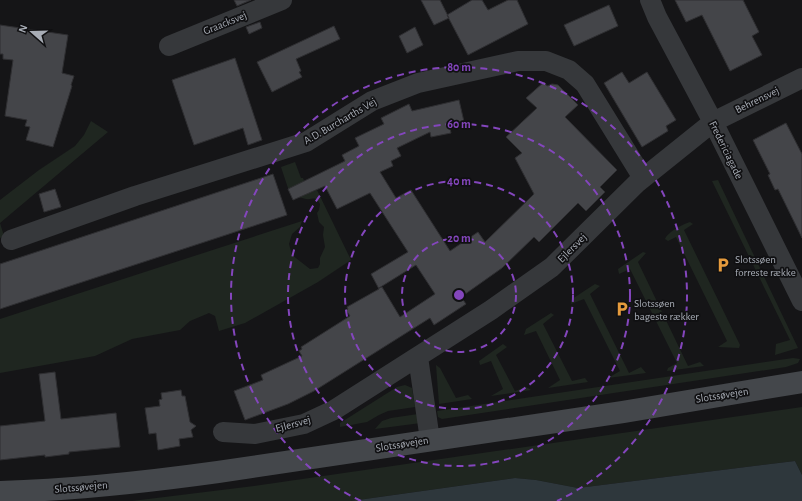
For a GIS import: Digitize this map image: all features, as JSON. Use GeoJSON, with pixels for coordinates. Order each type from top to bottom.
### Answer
{"type":"FeatureCollection","features":[{"type":"Feature","properties":{"kind":"main road","name":"Slotssøvejen"},"geometry":{"type":"LineString","coordinates":[[0,492],[54,490],[165,479],[311,459],[624,412],[802,382]]}},
{"type":"Feature","properties":{"kind":"street","name":"Graacksvej"},"geometry":{"type":"LineString","coordinates":[[169,46],[282,0]]}},
{"type":"Feature","properties":{"kind":"street","name":"Fredericiagade"},"geometry":{"type":"LineString","coordinates":[[650,0],[802,301]]}},
{"type":"Feature","properties":{"kind":"street","name":"A.D. Burcharths Vej"},"geometry":{"type":"LineString","coordinates":[[11,240],[135,196],[306,142],[372,101],[418,83],[518,61],[546,61],[569,70],[585,84],[643,178]]}},
{"type":"Feature","properties":{"kind":"street","name":"Behrensvej"},"geometry":{"type":"LineString","coordinates":[[712,122],[802,78]]}},
{"type":"Feature","properties":{"kind":"street","name":"Ejlersvej"},"geometry":{"type":"LineString","coordinates":[[223,432],[255,434],[304,424],[334,410],[418,357],[492,310],[552,268],[643,178],[712,122]]}},
{"type":"Feature","properties":{"kind":"street"},"geometry":{"type":"LineString","coordinates":[[418,357],[430,440]]}},
{"type":"Feature","properties":{"kind":"shaded area"},"geometry":{"type":"Polygon","coordinates":[[[91,121],[108,132],[0,223],[0,200],[39,170],[75,146],[84,135],[91,121]]]}},
{"type":"Feature","properties":{"kind":"shaded area"},"geometry":{"type":"Polygon","coordinates":[[[295,162],[309,193],[317,190],[351,260],[318,282],[245,323],[219,331],[215,316],[209,313],[190,321],[180,330],[132,339],[95,356],[0,373],[0,319],[302,221],[300,227],[292,234],[289,244],[292,255],[310,269],[318,268],[320,258],[325,247],[323,235],[324,227],[319,222],[317,213],[320,204],[314,198],[305,199],[290,194],[281,167],[295,162]]]}},
{"type":"Feature","properties":{"kind":"shaded area"},"geometry":{"type":"Polygon","coordinates":[[[718,180],[798,348],[775,355],[776,344],[790,340],[712,181],[718,180]]]}},
{"type":"Feature","properties":{"kind":"shaded area"},"geometry":{"type":"Polygon","coordinates":[[[690,222],[693,224],[684,230],[740,345],[739,348],[718,347],[727,341],[676,237],[668,241],[665,239],[672,231],[690,222]]]}},
{"type":"Feature","properties":{"kind":"shaded area"},"geometry":{"type":"Polygon","coordinates":[[[0,223],[4,236],[0,238],[0,223]]]}},
{"type":"Feature","properties":{"kind":"shaded area"},"geometry":{"type":"Polygon","coordinates":[[[643,252],[646,253],[638,262],[688,366],[700,362],[704,366],[667,371],[668,368],[677,363],[630,269],[619,274],[618,269],[643,252]]]}},
{"type":"Feature","properties":{"kind":"shaded area"},"geometry":{"type":"Polygon","coordinates":[[[595,284],[600,286],[590,294],[629,373],[641,367],[646,373],[608,378],[620,371],[584,299],[571,304],[572,299],[595,284]]]}},
{"type":"Feature","properties":{"kind":"shaded area"},"geometry":{"type":"Polygon","coordinates":[[[551,313],[554,315],[543,324],[572,381],[585,378],[588,382],[548,388],[560,380],[536,331],[524,335],[526,329],[551,313]]]}},
{"type":"Feature","properties":{"kind":"shaded area"},"geometry":{"type":"Polygon","coordinates":[[[503,344],[507,347],[496,355],[515,391],[526,387],[531,390],[491,396],[503,389],[491,361],[480,365],[479,361],[503,344]]]}},
{"type":"Feature","properties":{"kind":"shaded area"},"geometry":{"type":"Polygon","coordinates":[[[793,358],[800,359],[798,363],[786,367],[442,419],[438,417],[437,411],[793,358]]]}},
{"type":"Feature","properties":{"kind":"shaded area"},"geometry":{"type":"Polygon","coordinates":[[[436,365],[440,368],[456,398],[468,395],[472,399],[439,404],[436,365]]]}},
{"type":"Feature","properties":{"kind":"shaded area"},"geometry":{"type":"Polygon","coordinates":[[[405,385],[412,388],[415,407],[388,411],[367,422],[340,427],[340,423],[397,387],[405,385]]]}},
{"type":"Feature","properties":{"kind":"shaded area"},"geometry":{"type":"Polygon","coordinates":[[[802,407],[802,475],[795,461],[578,488],[536,480],[515,478],[351,501],[132,501],[254,486],[802,407]]]}},
{"type":"Feature","properties":{"kind":"shaded area"},"geometry":{"type":"Polygon","coordinates":[[[418,414],[421,423],[375,429],[382,421],[391,418],[418,414]]]}},
{"type":"Feature","properties":{"kind":"shaded area"},"geometry":{"type":"Polygon","coordinates":[[[795,461],[802,475],[802,501],[351,501],[515,478],[536,480],[578,488],[795,461]]]}},
{"type":"Feature","properties":{"kind":"building"},"geometry":{"type":"Polygon","coordinates":[[[234,0],[251,0],[237,6],[234,0]]]}},
{"type":"Feature","properties":{"kind":"building"},"geometry":{"type":"Polygon","coordinates":[[[421,0],[440,0],[449,18],[434,25],[421,0]]]}},
{"type":"Feature","properties":{"kind":"building"},"geometry":{"type":"Polygon","coordinates":[[[472,0],[482,0],[488,10],[508,0],[517,0],[528,24],[468,55],[447,15],[472,0]]]}},
{"type":"Feature","properties":{"kind":"building"},"geometry":{"type":"Polygon","coordinates":[[[675,0],[743,0],[759,32],[752,36],[762,55],[730,71],[702,15],[686,22],[675,0]]]}},
{"type":"Feature","properties":{"kind":"building"},"geometry":{"type":"Polygon","coordinates":[[[609,5],[618,26],[574,46],[564,25],[609,5]]]}},
{"type":"Feature","properties":{"kind":"building"},"geometry":{"type":"Polygon","coordinates":[[[260,22],[262,28],[249,34],[246,27],[260,22]]]}},
{"type":"Feature","properties":{"kind":"building"},"geometry":{"type":"Polygon","coordinates":[[[0,25],[68,35],[62,73],[74,76],[53,147],[26,140],[30,127],[25,126],[27,120],[5,116],[13,60],[3,59],[3,54],[0,54],[0,25]]]}},
{"type":"Feature","properties":{"kind":"building"},"geometry":{"type":"Polygon","coordinates":[[[334,26],[340,39],[296,59],[301,71],[299,72],[302,77],[272,92],[257,62],[334,26]]]}},
{"type":"Feature","properties":{"kind":"building"},"geometry":{"type":"Polygon","coordinates":[[[415,27],[423,45],[407,53],[399,36],[415,27]]]}},
{"type":"Feature","properties":{"kind":"building"},"geometry":{"type":"Polygon","coordinates":[[[235,58],[262,140],[248,145],[243,128],[194,145],[172,80],[235,58]]]}},
{"type":"Feature","properties":{"kind":"building"},"geometry":{"type":"Polygon","coordinates":[[[622,72],[629,83],[647,72],[676,120],[666,126],[668,131],[642,147],[604,83],[622,72]]]}},
{"type":"Feature","properties":{"kind":"building"},"geometry":{"type":"Polygon","coordinates":[[[544,82],[547,86],[552,84],[558,85],[578,105],[565,117],[617,170],[600,187],[605,192],[586,211],[578,203],[539,242],[534,237],[502,268],[461,297],[466,304],[434,325],[430,318],[314,391],[288,404],[245,420],[234,391],[263,380],[261,375],[302,356],[299,351],[302,349],[301,347],[350,316],[346,310],[348,309],[347,307],[379,289],[371,274],[408,252],[370,193],[337,209],[325,186],[293,200],[288,189],[345,161],[342,155],[359,146],[355,138],[384,124],[381,118],[409,104],[412,111],[459,100],[465,126],[450,129],[451,133],[431,137],[430,132],[397,148],[401,156],[391,161],[393,166],[380,172],[396,198],[411,190],[450,251],[478,232],[485,242],[534,194],[515,158],[522,153],[506,137],[537,108],[526,98],[544,82]],[[416,265],[379,288],[382,287],[400,317],[435,294],[416,265]]]}},
{"type":"Feature","properties":{"kind":"building"},"geometry":{"type":"Polygon","coordinates":[[[786,123],[802,154],[802,238],[778,189],[775,190],[768,175],[770,174],[753,140],[786,123]]]}},
{"type":"Feature","properties":{"kind":"building"},"geometry":{"type":"Polygon","coordinates":[[[273,174],[287,215],[0,309],[0,264],[273,174]]]}},
{"type":"Feature","properties":{"kind":"building"},"geometry":{"type":"Polygon","coordinates":[[[55,189],[61,207],[44,212],[39,194],[55,189]]]}},
{"type":"Feature","properties":{"kind":"building"},"geometry":{"type":"Polygon","coordinates":[[[55,372],[61,419],[116,413],[120,447],[69,452],[69,454],[45,457],[45,455],[0,460],[0,426],[45,421],[39,374],[55,372]]]}},
{"type":"Feature","properties":{"kind":"building"},"geometry":{"type":"Polygon","coordinates":[[[181,390],[182,396],[185,396],[190,422],[196,426],[191,430],[193,437],[179,439],[180,446],[158,450],[156,433],[149,434],[145,408],[160,406],[159,400],[162,399],[161,393],[181,390]]]}},
{"type":"Feature","properties":{"kind":"place","name":"Slotssøen forreste række"},"geometry":{"type":"Point","coordinates":[723,265]}},
{"type":"Feature","properties":{"kind":"place","name":"Slotssøen bageste rækker"},"geometry":{"type":"Point","coordinates":[622,309]}}]}
